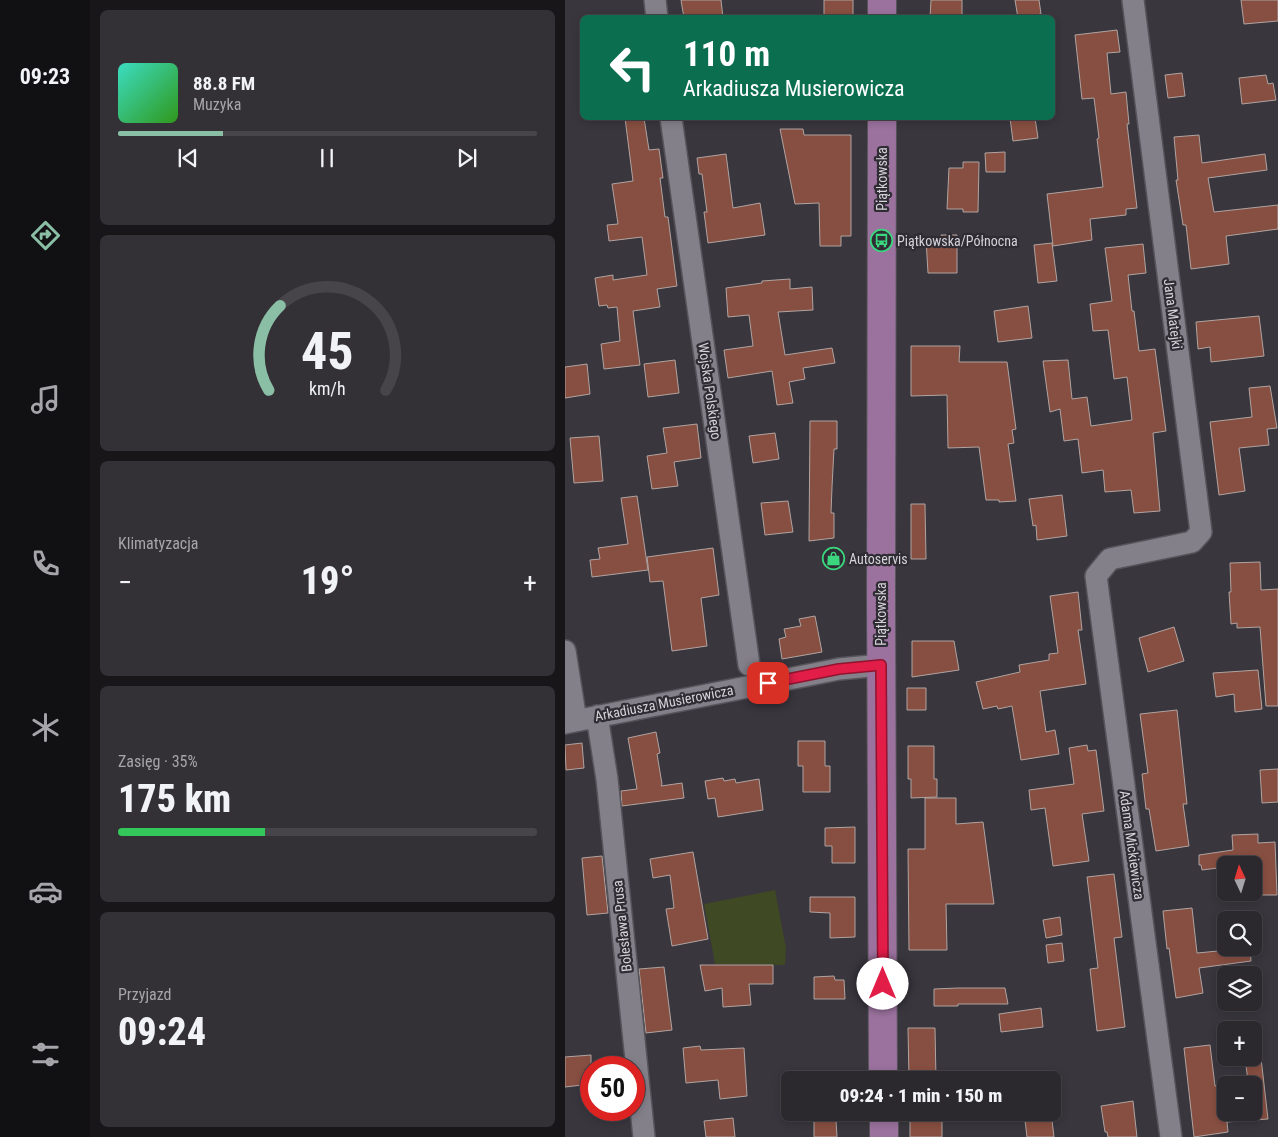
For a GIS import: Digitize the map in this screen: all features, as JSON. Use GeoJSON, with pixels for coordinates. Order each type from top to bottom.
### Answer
{"type":"FeatureCollection","features":[{"type":"Feature","properties":{"kind":"main road"},"geometry":{"type":"LineString","coordinates":[[882,0],[882,15]]}},
{"type":"Feature","properties":{"kind":"main road","name":"Piątkowska"},"geometry":{"type":"LineString","coordinates":[[882,120],[881,665],[883,1071]]}},
{"type":"Feature","properties":{"kind":"main road"},"geometry":{"type":"LineString","coordinates":[[884,1121],[884,1137]]}},
{"type":"Feature","properties":{"kind":"street"},"geometry":{"type":"LineString","coordinates":[[655,0],[657,15]]}},
{"type":"Feature","properties":{"kind":"street","name":"Jana Matejki"},"geometry":{"type":"LineString","coordinates":[[1110,559],[1192,542],[1201,532],[1133,0]]}},
{"type":"Feature","properties":{"kind":"street","name":"Wojska Polskiego"},"geometry":{"type":"LineString","coordinates":[[671,120],[749,665]]}},
{"type":"Feature","properties":{"kind":"street","name":"Adama Mickiewicza"},"geometry":{"type":"LineString","coordinates":[[1110,559],[1096,576],[1171,1137]]}},
{"type":"Feature","properties":{"kind":"street"},"geometry":{"type":"LineString","coordinates":[[565,651],[571,722]]}},
{"type":"Feature","properties":{"kind":"street","name":"Arkadiusza Musierowicza"},"geometry":{"type":"LineString","coordinates":[[571,722],[839,669],[881,665]]}},
{"type":"Feature","properties":{"kind":"street","name":"Bolesława Prusa"},"geometry":{"type":"LineString","coordinates":[[597,716],[607,779],[644,1137]]}},
{"type":"Feature","properties":{"kind":"green space"},"geometry":{"type":"Polygon","coordinates":[[[775,890],[786,948],[785,965],[715,964],[704,904],[775,890]]]}},
{"type":"Feature","properties":{"kind":"building"},"geometry":{"type":"Polygon","coordinates":[[[681,0],[721,0],[723,15],[684,15],[681,0]]]}},
{"type":"Feature","properties":{"kind":"building"},"geometry":{"type":"Polygon","coordinates":[[[824,0],[853,0],[853,15],[824,15],[824,0]]]}},
{"type":"Feature","properties":{"kind":"building"},"geometry":{"type":"Polygon","coordinates":[[[931,0],[962,0],[962,15],[930,15],[931,0]]]}},
{"type":"Feature","properties":{"kind":"building"},"geometry":{"type":"Polygon","coordinates":[[[1015,0],[1039,0],[1041,14],[1018,15],[1015,0]]]}},
{"type":"Feature","properties":{"kind":"building"},"geometry":{"type":"Polygon","coordinates":[[[1241,0],[1278,0],[1278,21],[1244,24],[1241,0]]]}},
{"type":"Feature","properties":{"kind":"building"},"geometry":{"type":"Polygon","coordinates":[[[1117,30],[1120,52],[1107,53],[1111,94],[1126,92],[1129,124],[1127,124],[1137,208],[1126,209],[1126,215],[1090,219],[1092,240],[1053,246],[1047,194],[1103,187],[1094,98],[1082,99],[1075,35],[1117,30]]]}},
{"type":"Feature","properties":{"kind":"building"},"geometry":{"type":"Polygon","coordinates":[[[1182,73],[1185,96],[1168,98],[1165,75],[1182,73]]]}},
{"type":"Feature","properties":{"kind":"building"},"geometry":{"type":"Polygon","coordinates":[[[1266,75],[1268,84],[1273,83],[1276,100],[1242,104],[1239,78],[1266,75]]]}},
{"type":"Feature","properties":{"kind":"building"},"geometry":{"type":"Polygon","coordinates":[[[625,120],[644,120],[649,150],[659,149],[663,178],[660,178],[665,217],[668,217],[677,286],[657,289],[660,307],[633,311],[640,365],[604,369],[601,344],[620,341],[617,307],[599,306],[595,278],[613,275],[613,280],[647,275],[642,237],[609,241],[607,225],[618,224],[612,184],[633,181],[625,120]]]}},
{"type":"Feature","properties":{"kind":"building"},"geometry":{"type":"Polygon","coordinates":[[[1010,120],[1035,120],[1038,138],[1013,141],[1010,120]]]}},
{"type":"Feature","properties":{"kind":"building"},"geometry":{"type":"Polygon","coordinates":[[[780,129],[803,129],[804,135],[851,135],[851,236],[841,236],[841,246],[820,246],[819,203],[795,204],[780,129]]]}},
{"type":"Feature","properties":{"kind":"building"},"geometry":{"type":"Polygon","coordinates":[[[1199,135],[1202,163],[1265,154],[1267,170],[1208,178],[1214,212],[1278,205],[1278,229],[1226,236],[1229,264],[1191,269],[1186,225],[1183,225],[1176,180],[1178,180],[1174,137],[1199,135]]]}},
{"type":"Feature","properties":{"kind":"building"},"geometry":{"type":"Polygon","coordinates":[[[1005,152],[1005,172],[986,172],[985,153],[1005,152]]]}},
{"type":"Feature","properties":{"kind":"building"},"geometry":{"type":"Polygon","coordinates":[[[726,154],[733,208],[760,203],[765,235],[708,243],[704,212],[707,212],[702,174],[699,174],[697,158],[726,154]]]}},
{"type":"Feature","properties":{"kind":"building"},"geometry":{"type":"Polygon","coordinates":[[[963,162],[979,162],[978,212],[963,212],[963,209],[947,209],[949,168],[963,168],[963,162]]]}},
{"type":"Feature","properties":{"kind":"building"},"geometry":{"type":"Polygon","coordinates":[[[941,235],[957,235],[957,273],[928,273],[926,239],[941,240],[941,235]]]}},
{"type":"Feature","properties":{"kind":"building"},"geometry":{"type":"Polygon","coordinates":[[[1052,243],[1057,281],[1038,283],[1034,245],[1052,243]]]}},
{"type":"Feature","properties":{"kind":"building"},"geometry":{"type":"Polygon","coordinates":[[[1143,244],[1146,273],[1128,275],[1132,311],[1134,311],[1139,351],[1155,349],[1166,431],[1153,433],[1160,511],[1134,513],[1131,490],[1105,492],[1103,470],[1082,473],[1078,439],[1064,441],[1060,409],[1050,412],[1043,361],[1068,360],[1072,399],[1087,397],[1091,426],[1132,420],[1127,377],[1114,379],[1108,330],[1093,331],[1090,304],[1112,301],[1105,248],[1143,244]]]}},
{"type":"Feature","properties":{"kind":"building"},"geometry":{"type":"Polygon","coordinates":[[[790,279],[790,289],[812,287],[813,310],[778,312],[785,355],[832,348],[835,363],[803,368],[805,379],[789,382],[793,403],[777,405],[772,371],[728,378],[724,350],[753,346],[749,315],[728,317],[726,288],[762,283],[762,281],[790,279]]]}},
{"type":"Feature","properties":{"kind":"building"},"geometry":{"type":"Polygon","coordinates":[[[1028,306],[1032,338],[998,342],[994,311],[1028,306]]]}},
{"type":"Feature","properties":{"kind":"building"},"geometry":{"type":"Polygon","coordinates":[[[1259,316],[1264,356],[1211,362],[1210,347],[1198,349],[1196,322],[1259,316]]]}},
{"type":"Feature","properties":{"kind":"building"},"geometry":{"type":"Polygon","coordinates":[[[911,346],[960,346],[959,362],[1007,362],[1016,429],[1012,430],[1014,443],[1008,444],[1016,501],[999,502],[999,500],[986,500],[979,447],[948,448],[947,395],[911,396],[911,346]]]}},
{"type":"Feature","properties":{"kind":"building"},"geometry":{"type":"Polygon","coordinates":[[[675,360],[679,393],[648,397],[644,364],[675,360]]]}},
{"type":"Feature","properties":{"kind":"building"},"geometry":{"type":"Polygon","coordinates":[[[587,364],[590,394],[565,398],[565,367],[587,364]]]}},
{"type":"Feature","properties":{"kind":"building"},"geometry":{"type":"Polygon","coordinates":[[[1270,386],[1277,428],[1267,429],[1269,445],[1239,448],[1245,491],[1219,495],[1210,422],[1252,417],[1249,388],[1270,386]]]}},
{"type":"Feature","properties":{"kind":"building"},"geometry":{"type":"Polygon","coordinates":[[[810,421],[837,421],[837,449],[834,449],[831,513],[834,513],[834,538],[809,541],[810,421]]]}},
{"type":"Feature","properties":{"kind":"building"},"geometry":{"type":"Polygon","coordinates":[[[697,424],[701,458],[674,462],[678,486],[652,489],[647,456],[667,453],[663,428],[697,424]]]}},
{"type":"Feature","properties":{"kind":"building"},"geometry":{"type":"Polygon","coordinates":[[[775,433],[779,459],[753,463],[749,436],[775,433]]]}},
{"type":"Feature","properties":{"kind":"building"},"geometry":{"type":"Polygon","coordinates":[[[599,436],[603,481],[574,483],[570,438],[599,436]]]}},
{"type":"Feature","properties":{"kind":"building"},"geometry":{"type":"Polygon","coordinates":[[[1062,495],[1067,536],[1037,540],[1036,525],[1033,526],[1029,499],[1062,495]]]}},
{"type":"Feature","properties":{"kind":"building"},"geometry":{"type":"Polygon","coordinates":[[[637,496],[648,570],[592,577],[590,560],[600,559],[598,548],[628,544],[621,498],[637,496]]]}},
{"type":"Feature","properties":{"kind":"building"},"geometry":{"type":"Polygon","coordinates":[[[788,501],[793,532],[765,535],[761,503],[788,501]]]}},
{"type":"Feature","properties":{"kind":"building"},"geometry":{"type":"Polygon","coordinates":[[[911,504],[925,504],[926,559],[911,559],[911,504]]]}},
{"type":"Feature","properties":{"kind":"building"},"geometry":{"type":"Polygon","coordinates":[[[713,548],[719,595],[701,598],[707,646],[672,651],[663,581],[650,582],[647,557],[713,548]]]}},
{"type":"Feature","properties":{"kind":"building"},"geometry":{"type":"Polygon","coordinates":[[[1260,562],[1261,590],[1278,589],[1278,706],[1266,706],[1260,627],[1237,628],[1237,623],[1231,624],[1230,563],[1260,562]]]}},
{"type":"Feature","properties":{"kind":"building"},"geometry":{"type":"Polygon","coordinates":[[[1078,592],[1082,630],[1078,630],[1086,684],[1040,691],[1046,732],[1055,730],[1059,754],[1021,760],[1012,706],[998,709],[997,706],[983,709],[976,682],[1020,672],[1019,665],[1049,660],[1049,654],[1058,653],[1050,596],[1078,592]]]}},
{"type":"Feature","properties":{"kind":"building"},"geometry":{"type":"Polygon","coordinates":[[[815,616],[822,652],[782,659],[779,639],[786,637],[784,629],[801,626],[799,619],[815,616]]]}},
{"type":"Feature","properties":{"kind":"building"},"geometry":{"type":"Polygon","coordinates":[[[1174,627],[1184,661],[1148,672],[1139,638],[1174,627]]]}},
{"type":"Feature","properties":{"kind":"building"},"geometry":{"type":"Polygon","coordinates":[[[912,641],[954,641],[959,670],[912,677],[912,641]]]}},
{"type":"Feature","properties":{"kind":"building"},"geometry":{"type":"Polygon","coordinates":[[[1258,670],[1262,709],[1235,712],[1234,694],[1216,697],[1213,673],[1258,670]]]}},
{"type":"Feature","properties":{"kind":"building"},"geometry":{"type":"Polygon","coordinates":[[[907,688],[926,688],[926,710],[907,710],[907,688]]]}},
{"type":"Feature","properties":{"kind":"building"},"geometry":{"type":"Polygon","coordinates":[[[1177,710],[1187,804],[1183,804],[1189,846],[1156,851],[1149,809],[1146,809],[1142,774],[1148,773],[1140,714],[1177,710]]]}},
{"type":"Feature","properties":{"kind":"building"},"geometry":{"type":"Polygon","coordinates":[[[656,732],[660,753],[657,754],[661,786],[682,783],[684,798],[622,806],[621,791],[637,789],[628,738],[656,732]]]}},
{"type":"Feature","properties":{"kind":"building"},"geometry":{"type":"Polygon","coordinates":[[[798,741],[825,741],[825,766],[830,766],[830,792],[803,792],[803,766],[798,766],[798,741]]]}},
{"type":"Feature","properties":{"kind":"building"},"geometry":{"type":"Polygon","coordinates":[[[582,743],[584,768],[566,770],[565,745],[582,743]]]}},
{"type":"Feature","properties":{"kind":"building"},"geometry":{"type":"Polygon","coordinates":[[[1087,745],[1088,751],[1096,750],[1104,811],[1082,814],[1089,861],[1053,866],[1045,808],[1031,810],[1029,790],[1074,784],[1069,748],[1087,745]]]}},
{"type":"Feature","properties":{"kind":"building"},"geometry":{"type":"Polygon","coordinates":[[[908,746],[934,746],[934,779],[937,779],[937,797],[911,798],[911,779],[908,779],[908,746]]]}},
{"type":"Feature","properties":{"kind":"building"},"geometry":{"type":"Polygon","coordinates":[[[1278,769],[1278,802],[1262,803],[1260,770],[1278,769]]]}},
{"type":"Feature","properties":{"kind":"building"},"geometry":{"type":"Polygon","coordinates":[[[723,778],[724,781],[735,779],[736,783],[759,779],[763,810],[718,817],[715,798],[708,799],[705,781],[723,778]]]}},
{"type":"Feature","properties":{"kind":"building"},"geometry":{"type":"Polygon","coordinates":[[[925,798],[956,798],[956,824],[983,822],[994,904],[946,904],[947,950],[909,950],[908,849],[925,849],[925,798]]]}},
{"type":"Feature","properties":{"kind":"building"},"geometry":{"type":"Polygon","coordinates":[[[855,827],[855,863],[832,863],[832,846],[825,846],[825,828],[855,827]]]}},
{"type":"Feature","properties":{"kind":"building"},"geometry":{"type":"Polygon","coordinates":[[[1258,834],[1258,843],[1275,842],[1277,895],[1263,895],[1263,856],[1217,856],[1217,868],[1202,870],[1201,865],[1199,865],[1199,855],[1233,850],[1232,835],[1258,834]]]}},
{"type":"Feature","properties":{"kind":"building"},"geometry":{"type":"Polygon","coordinates":[[[693,852],[708,939],[672,946],[666,909],[674,908],[670,875],[653,878],[650,859],[693,852]]]}},
{"type":"Feature","properties":{"kind":"building"},"geometry":{"type":"Polygon","coordinates":[[[602,856],[608,913],[587,915],[582,858],[602,856]]]}},
{"type":"Feature","properties":{"kind":"building"},"geometry":{"type":"Polygon","coordinates":[[[1114,874],[1122,937],[1114,938],[1125,1027],[1097,1031],[1090,969],[1098,968],[1087,877],[1114,874]]]}},
{"type":"Feature","properties":{"kind":"building"},"geometry":{"type":"Polygon","coordinates":[[[810,897],[855,897],[855,937],[830,938],[830,913],[810,912],[810,897]]]}},
{"type":"Feature","properties":{"kind":"building"},"geometry":{"type":"Polygon","coordinates":[[[1192,908],[1197,953],[1217,951],[1217,956],[1251,956],[1251,961],[1199,968],[1203,993],[1176,998],[1169,948],[1167,949],[1163,911],[1192,908]]]}},
{"type":"Feature","properties":{"kind":"building"},"geometry":{"type":"Polygon","coordinates":[[[1060,917],[1062,935],[1046,938],[1043,920],[1060,917]]]}},
{"type":"Feature","properties":{"kind":"building"},"geometry":{"type":"Polygon","coordinates":[[[1062,943],[1064,961],[1048,963],[1046,945],[1062,943]]]}},
{"type":"Feature","properties":{"kind":"building"},"geometry":{"type":"Polygon","coordinates":[[[700,965],[773,965],[773,984],[749,984],[751,1005],[723,1007],[722,988],[705,991],[700,965]]]}},
{"type":"Feature","properties":{"kind":"building"},"geometry":{"type":"Polygon","coordinates":[[[664,967],[672,1030],[646,1033],[639,969],[664,967]]]}},
{"type":"Feature","properties":{"kind":"building"},"geometry":{"type":"Polygon","coordinates":[[[834,976],[835,980],[844,980],[845,999],[814,999],[814,977],[834,976]]]}},
{"type":"Feature","properties":{"kind":"building"},"geometry":{"type":"Polygon","coordinates":[[[1005,988],[1008,1004],[934,1006],[934,989],[1005,988]]]}},
{"type":"Feature","properties":{"kind":"building"},"geometry":{"type":"Polygon","coordinates":[[[1041,1008],[1043,1027],[1001,1032],[999,1014],[1041,1008]]]}},
{"type":"Feature","properties":{"kind":"building"},"geometry":{"type":"Polygon","coordinates":[[[908,1028],[935,1028],[936,1071],[909,1071],[908,1028]]]}},
{"type":"Feature","properties":{"kind":"building"},"geometry":{"type":"Polygon","coordinates":[[[1210,1045],[1215,1086],[1217,1086],[1217,1121],[1241,1121],[1227,1122],[1228,1132],[1194,1137],[1184,1048],[1210,1045]]]}},
{"type":"Feature","properties":{"kind":"building"},"geometry":{"type":"Polygon","coordinates":[[[700,1046],[701,1050],[744,1048],[747,1096],[720,1099],[718,1080],[686,1083],[683,1048],[700,1046]]]}},
{"type":"Feature","properties":{"kind":"building"},"geometry":{"type":"Polygon","coordinates":[[[591,1055],[580,1056],[580,1085],[565,1087],[565,1057],[591,1055]]]}},
{"type":"Feature","properties":{"kind":"building"},"geometry":{"type":"Polygon","coordinates":[[[1246,1066],[1262,1066],[1268,1119],[1262,1119],[1262,1076],[1247,1076],[1246,1066]]]}},
{"type":"Feature","properties":{"kind":"building"},"geometry":{"type":"Polygon","coordinates":[[[1133,1101],[1137,1137],[1108,1137],[1107,1132],[1105,1132],[1101,1106],[1133,1101]]]}},
{"type":"Feature","properties":{"kind":"building"},"geometry":{"type":"Polygon","coordinates":[[[733,1118],[735,1137],[706,1137],[704,1121],[733,1118]]]}},
{"type":"Feature","properties":{"kind":"building"},"geometry":{"type":"Polygon","coordinates":[[[814,1121],[836,1121],[837,1137],[814,1137],[814,1121]]]}},
{"type":"Feature","properties":{"kind":"building"},"geometry":{"type":"Polygon","coordinates":[[[910,1121],[942,1121],[942,1137],[910,1137],[910,1121]]]}},
{"type":"Feature","properties":{"kind":"building"},"geometry":{"type":"Polygon","coordinates":[[[1025,1121],[1052,1121],[1054,1137],[1027,1137],[1025,1121]]]}},
{"type":"Feature","properties":{"kind":"place","name":"Piątkowska/Północna"},"geometry":{"type":"Point","coordinates":[881,241]}},
{"type":"Feature","properties":{"kind":"place","name":"Autoservis"},"geometry":{"type":"Point","coordinates":[833,559]}},
{"type":"Feature","properties":{"kind":"route"},"geometry":{"type":"LineString","coordinates":[[768,683],[839,669],[881,665],[883,984]]}}]}
